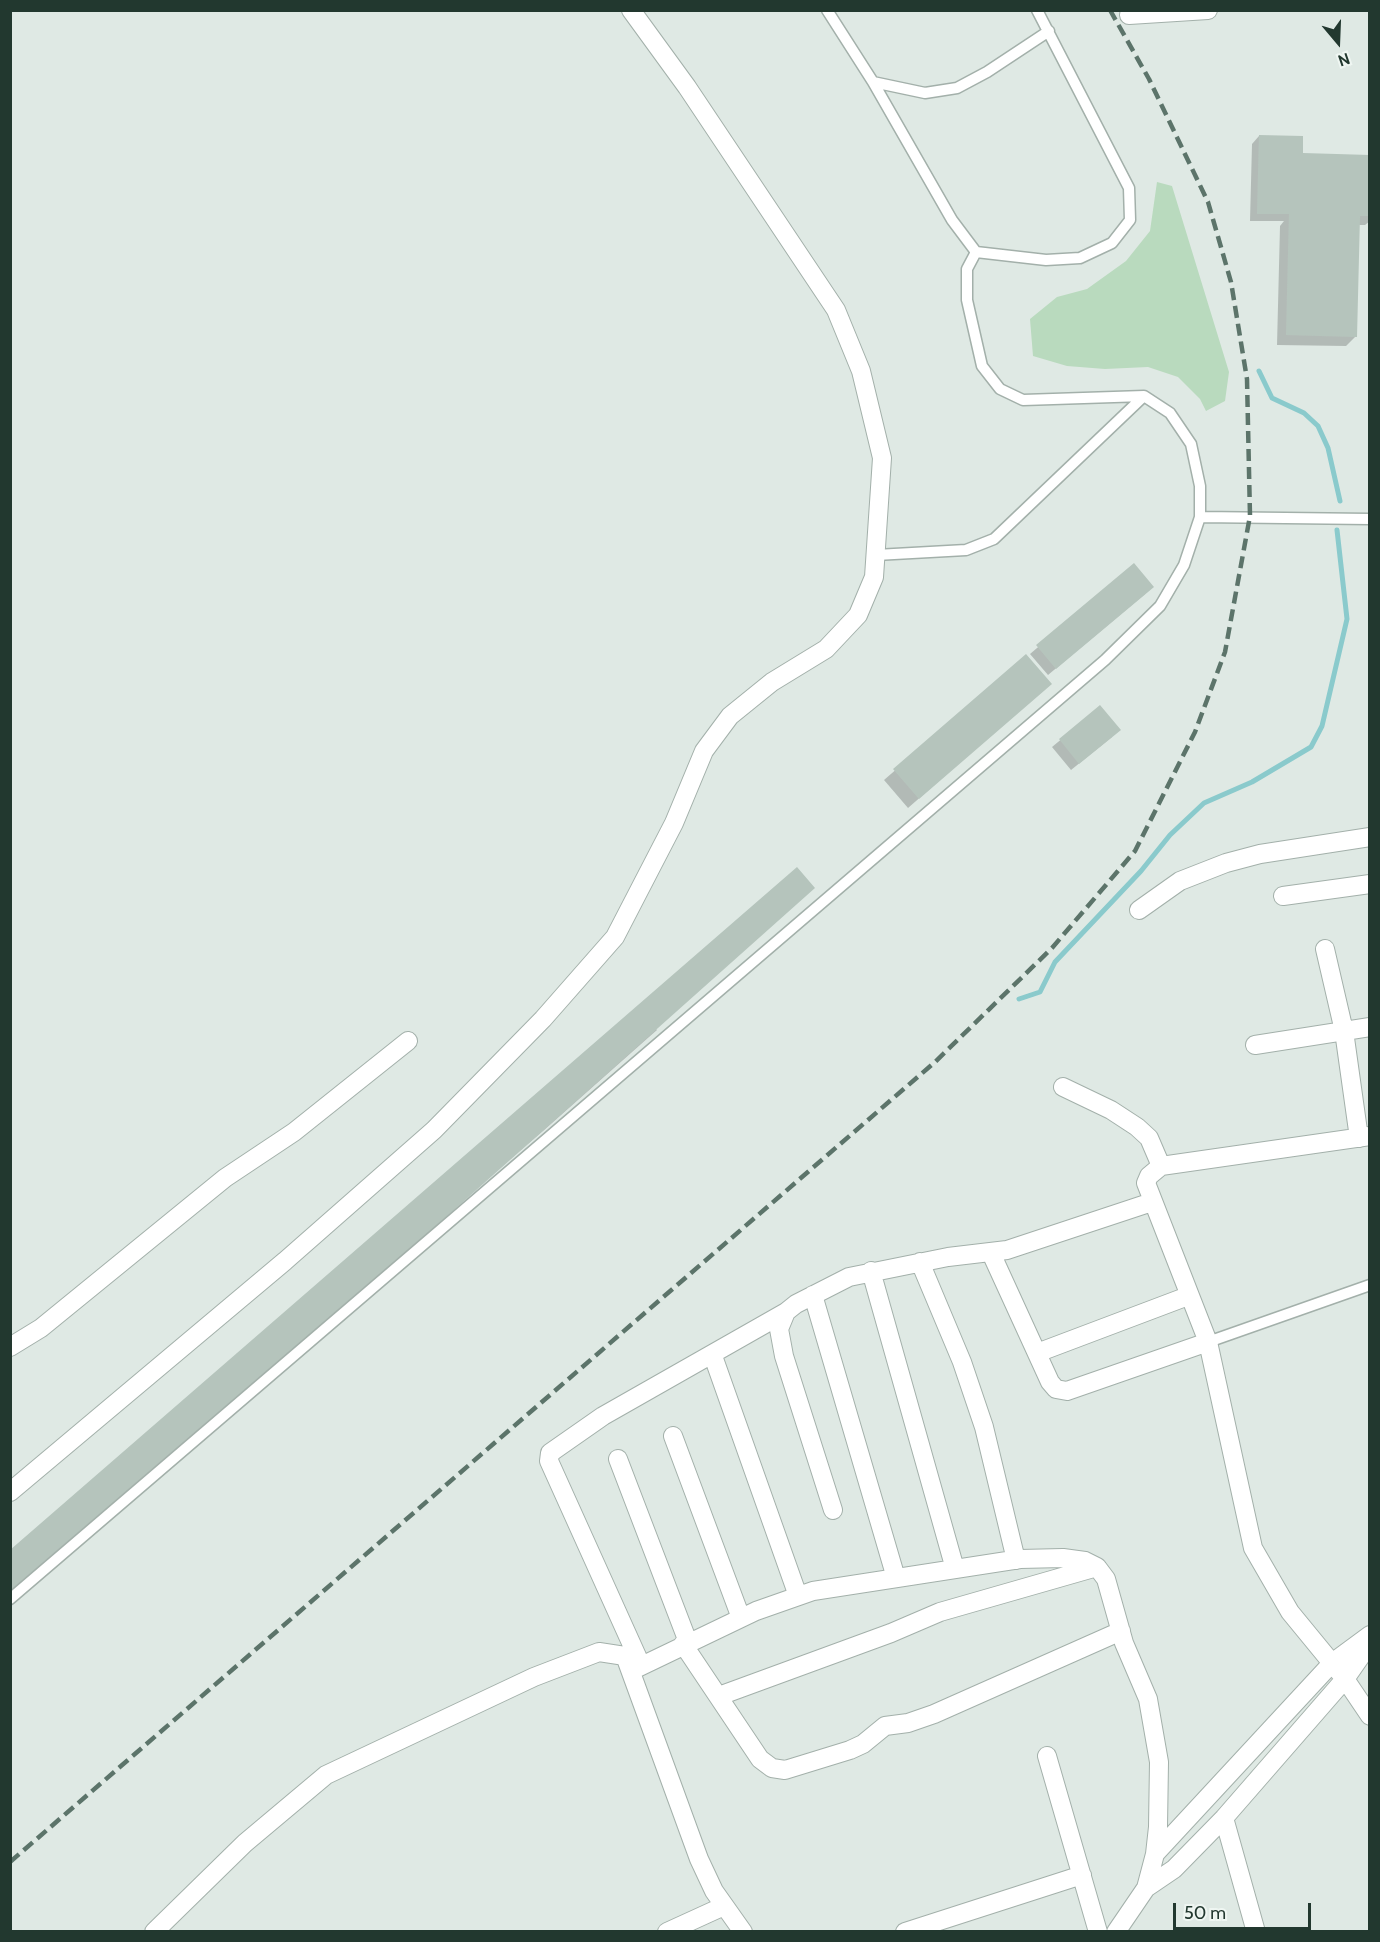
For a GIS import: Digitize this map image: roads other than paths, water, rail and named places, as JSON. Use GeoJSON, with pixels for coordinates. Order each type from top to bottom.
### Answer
{"type":"FeatureCollection","features":[{"type":"Feature","properties":{"kind":"street"},"geometry":{"type":"LineString","coordinates":[[10,1492],[285,1261],[425,1137],[543,1019],[615,937],[674,823],[704,751],[730,716],[772,682],[826,649],[858,615],[874,577],[882,458],[861,371],[836,310],[687,87],[631,10]]}},
{"type":"Feature","properties":{"kind":"street"},"geometry":{"type":"LineString","coordinates":[[1129,15],[1208,10]]}},
{"type":"Feature","properties":{"kind":"street"},"geometry":{"type":"LineString","coordinates":[[1138,910],[1180,882],[1226,862],[1260,854],[1370,837]]}},
{"type":"Feature","properties":{"kind":"street"},"geometry":{"type":"LineString","coordinates":[[1283,896],[1370,884]]}},
{"type":"Feature","properties":{"kind":"street"},"geometry":{"type":"LineString","coordinates":[[1325,949],[1344,1031],[1364,1137],[1161,1166],[1149,1176],[1146,1183],[1188,1296],[1208,1342],[1253,1548],[1270,1582],[1290,1612],[1345,1679],[1370,1716]]}},
{"type":"Feature","properties":{"kind":"street"},"geometry":{"type":"LineString","coordinates":[[1255,1045],[1370,1027]]}},
{"type":"Feature","properties":{"kind":"street"},"geometry":{"type":"LineString","coordinates":[[10,1347],[41,1328],[225,1178],[294,1132],[408,1041]]}},
{"type":"Feature","properties":{"kind":"street"},"geometry":{"type":"LineString","coordinates":[[1063,1087],[1111,1110],[1137,1127],[1149,1138],[1161,1166]]}},
{"type":"Feature","properties":{"kind":"street"},"geometry":{"type":"LineString","coordinates":[[743,1932],[724,1906],[699,1859],[636,1668],[549,1461],[550,1453],[603,1416],[713,1356],[813,1295],[849,1277],[920,1262],[991,1253],[1152,1202]]}},
{"type":"Feature","properties":{"kind":"street"},"geometry":{"type":"LineString","coordinates":[[991,1253],[1050,1382],[1056,1389],[1067,1391],[1208,1342]]}},
{"type":"Feature","properties":{"kind":"street"},"geometry":{"type":"LineString","coordinates":[[920,1262],[962,1362],[980,1416],[1016,1560]]}},
{"type":"Feature","properties":{"kind":"street"},"geometry":{"type":"LineString","coordinates":[[871,1271],[955,1569]]}},
{"type":"Feature","properties":{"kind":"street"},"geometry":{"type":"LineString","coordinates":[[813,1295],[896,1578]]}},
{"type":"Feature","properties":{"kind":"street"},"geometry":{"type":"LineString","coordinates":[[1037,1353],[1188,1296]]}},
{"type":"Feature","properties":{"kind":"street"},"geometry":{"type":"LineString","coordinates":[[786,1312],[779,1329],[784,1356],[833,1510]]}},
{"type":"Feature","properties":{"kind":"street"},"geometry":{"type":"LineString","coordinates":[[713,1356],[798,1596]]}},
{"type":"Feature","properties":{"kind":"street"},"geometry":{"type":"LineString","coordinates":[[673,1436],[741,1618]]}},
{"type":"Feature","properties":{"kind":"street"},"geometry":{"type":"LineString","coordinates":[[618,1459],[686,1643],[760,1759],[772,1768],[785,1770],[850,1750],[863,1744],[885,1726],[908,1723],[934,1714],[1121,1631]]}},
{"type":"Feature","properties":{"kind":"street"},"geometry":{"type":"LineString","coordinates":[[636,1668],[741,1618],[813,1591],[1016,1560],[1063,1558],[1085,1561],[1097,1568],[1106,1579],[1121,1631],[1148,1699],[1159,1762],[1158,1827],[1155,1854],[1146,1888],[1116,1932]]}},
{"type":"Feature","properties":{"kind":"street"},"geometry":{"type":"LineString","coordinates":[[719,1696],[891,1633],[940,1612],[1097,1568]]}},
{"type":"Feature","properties":{"kind":"street"},"geometry":{"type":"LineString","coordinates":[[1155,1854],[1332,1663],[1370,1635]]}},
{"type":"Feature","properties":{"kind":"street"},"geometry":{"type":"LineString","coordinates":[[1146,1888],[1174,1869],[1224,1818],[1345,1679],[1370,1643]]}},
{"type":"Feature","properties":{"kind":"street"},"geometry":{"type":"LineString","coordinates":[[154,1932],[245,1843],[326,1775],[534,1677],[599,1652],[625,1656],[636,1668]]}},
{"type":"Feature","properties":{"kind":"street"},"geometry":{"type":"LineString","coordinates":[[1047,1756],[1098,1932]]}},
{"type":"Feature","properties":{"kind":"street"},"geometry":{"type":"LineString","coordinates":[[1224,1818],[1256,1932]]}},
{"type":"Feature","properties":{"kind":"street"},"geometry":{"type":"LineString","coordinates":[[905,1932],[1082,1875]]}},
{"type":"Feature","properties":{"kind":"street"},"geometry":{"type":"LineString","coordinates":[[667,1932],[724,1906]]}},
{"type":"Feature","properties":{"kind":"lane"},"geometry":{"type":"LineString","coordinates":[[826,10],[873,82],[952,220],[976,252],[1046,260],[1080,258],[1112,243],[1130,220],[1129,188],[1037,10]]}},
{"type":"Feature","properties":{"kind":"lane"},"geometry":{"type":"LineString","coordinates":[[873,82],[926,93],[957,88],[987,72],[1049,31]]}},
{"type":"Feature","properties":{"kind":"lane"},"geometry":{"type":"LineString","coordinates":[[10,1599],[1105,660],[1160,606],[1184,565],[1200,517],[1200,486],[1191,444],[1170,413],[1144,396],[1023,400],[1000,389],[982,366],[967,300],[967,270],[976,252]]}},
{"type":"Feature","properties":{"kind":"lane"},"geometry":{"type":"LineString","coordinates":[[876,555],[966,550],[994,539],[1144,396]]}},
{"type":"Feature","properties":{"kind":"lane"},"geometry":{"type":"LineString","coordinates":[[1200,517],[1370,519]]}},
{"type":"Feature","properties":{"kind":"lane"},"geometry":{"type":"LineString","coordinates":[[1208,1342],[1370,1285]]}},
{"type":"Feature","properties":{"kind":"waterway"},"geometry":{"type":"LineString","coordinates":[[1259,371],[1272,398],[1304,413],[1318,426],[1328,448],[1340,501]]}},
{"type":"Feature","properties":{"kind":"waterway"},"geometry":{"type":"LineString","coordinates":[[1019,999],[1040,992],[1055,962],[1141,871],[1170,835],[1204,803],[1252,782],[1311,747],[1322,726],[1347,619],[1337,530]]}},
{"type":"Feature","properties":{"kind":"railway"},"geometry":{"type":"LineString","coordinates":[[10,1862],[935,1062],[1052,948],[1135,851],[1195,732],[1225,652],[1250,516],[1247,379],[1231,282],[1208,202],[1149,79],[1110,10]]}}]}
